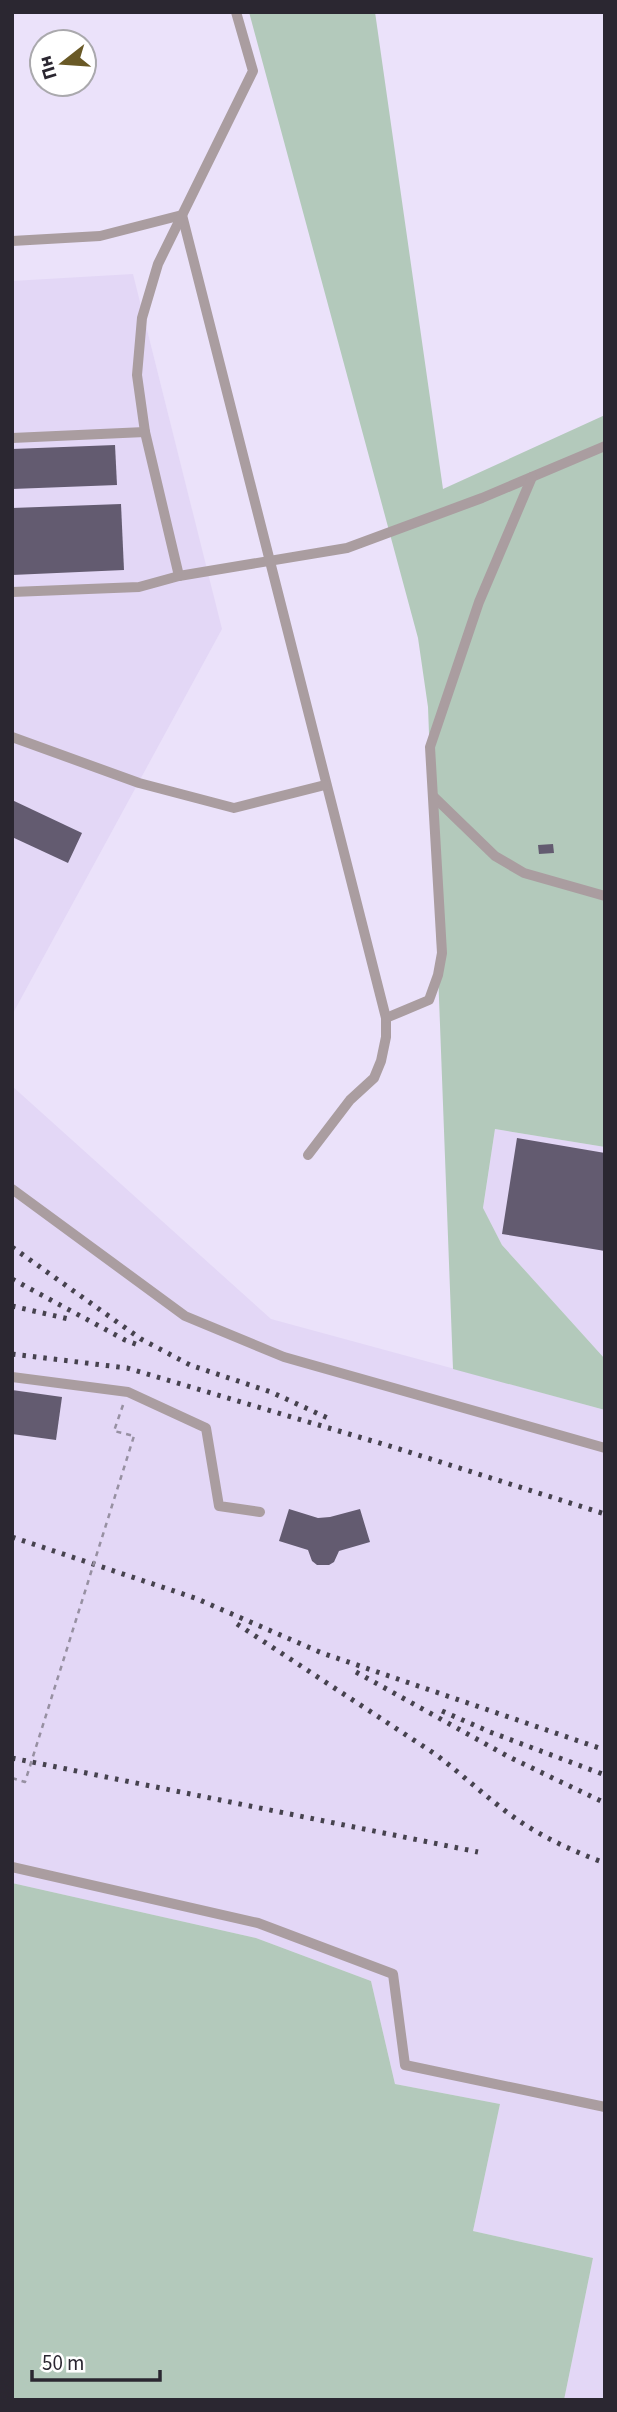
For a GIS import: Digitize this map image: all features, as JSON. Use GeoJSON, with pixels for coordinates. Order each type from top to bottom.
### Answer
{"type":"FeatureCollection","features":[{"type":"Feature","properties":{"kind":"lane"},"geometry":{"type":"LineString","coordinates":[[179,576],[145,432],[138,375],[142,318],[158,264],[253,71],[236,12]]}},
{"type":"Feature","properties":{"kind":"lane"},"geometry":{"type":"LineString","coordinates":[[12,240],[100,236],[183,215]]}},
{"type":"Feature","properties":{"kind":"lane"},"geometry":{"type":"LineString","coordinates":[[183,215],[386,1018],[386,1037],[374,1078],[351,1100],[308,1155]]}},
{"type":"Feature","properties":{"kind":"lane"},"geometry":{"type":"LineString","coordinates":[[12,438],[145,432]]}},
{"type":"Feature","properties":{"kind":"lane"},"geometry":{"type":"LineString","coordinates":[[12,592],[139,587],[179,576],[347,548],[482,498],[605,446]]}},
{"type":"Feature","properties":{"kind":"lane"},"geometry":{"type":"LineString","coordinates":[[386,1018],[429,1000],[439,975],[442,953],[430,747],[479,602],[532,477]]}},
{"type":"Feature","properties":{"kind":"lane"},"geometry":{"type":"LineString","coordinates":[[12,737],[139,783],[234,808],[325,785]]}},
{"type":"Feature","properties":{"kind":"lane"},"geometry":{"type":"LineString","coordinates":[[433,796],[495,856],[524,873],[605,896]]}},
{"type":"Feature","properties":{"kind":"lane"},"geometry":{"type":"LineString","coordinates":[[12,1189],[185,1316],[284,1357],[605,1448]]}},
{"type":"Feature","properties":{"kind":"lane"},"geometry":{"type":"LineString","coordinates":[[12,1377],[128,1392],[206,1428],[219,1506],[260,1512]]}},
{"type":"Feature","properties":{"kind":"lane"},"geometry":{"type":"LineString","coordinates":[[12,1867],[258,1923],[393,1974],[405,2065],[605,2107]]}},
{"type":"Feature","properties":{"kind":"path"},"geometry":{"type":"LineString","coordinates":[[12,1779],[25,1782],[134,1436],[114,1431],[128,1392]]}},
{"type":"Feature","properties":{"kind":"shaded area"},"geometry":{"type":"Polygon","coordinates":[[[133,274],[222,629],[12,1015],[12,281],[133,274]]]}},
{"type":"Feature","properties":{"kind":"shaded area"},"geometry":{"type":"Polygon","coordinates":[[[12,1086],[271,1319],[605,1410],[605,2400],[564,2400],[593,2258],[473,2231],[500,2104],[395,2084],[371,1981],[256,1938],[12,1883],[12,1086]]]}},
{"type":"Feature","properties":{"kind":"shaded area"},"geometry":{"type":"Polygon","coordinates":[[[495,1129],[605,1147],[605,1359],[502,1245],[483,1209],[495,1129]]]}},
{"type":"Feature","properties":{"kind":"green space"},"geometry":{"type":"Polygon","coordinates":[[[249,12],[375,12],[443,489],[605,415],[605,1147],[495,1129],[483,1208],[502,1245],[605,1359],[605,1410],[453,1369],[428,707],[418,638],[249,12]]]}},
{"type":"Feature","properties":{"kind":"green space"},"geometry":{"type":"Polygon","coordinates":[[[12,1883],[256,1938],[371,1981],[395,2084],[500,2104],[473,2231],[593,2258],[564,2400],[12,2400],[12,1883]]]}},
{"type":"Feature","properties":{"kind":"building"},"geometry":{"type":"Polygon","coordinates":[[[115,445],[117,485],[12,489],[12,449],[115,445]]]}},
{"type":"Feature","properties":{"kind":"building"},"geometry":{"type":"Polygon","coordinates":[[[121,504],[124,570],[12,575],[12,508],[121,504]]]}},
{"type":"Feature","properties":{"kind":"building"},"geometry":{"type":"Polygon","coordinates":[[[12,800],[82,833],[68,863],[12,837],[12,800]]]}},
{"type":"Feature","properties":{"kind":"building"},"geometry":{"type":"Polygon","coordinates":[[[553,844],[554,853],[539,854],[538,845],[553,844]]]}},
{"type":"Feature","properties":{"kind":"building"},"geometry":{"type":"Polygon","coordinates":[[[517,1138],[605,1153],[605,1251],[502,1234],[517,1138]]]}},
{"type":"Feature","properties":{"kind":"building"},"geometry":{"type":"Polygon","coordinates":[[[12,1390],[62,1397],[56,1440],[12,1434],[12,1390]]]}},
{"type":"Feature","properties":{"kind":"building"},"geometry":{"type":"Polygon","coordinates":[[[289,1509],[318,1518],[360,1509],[370,1542],[339,1551],[334,1562],[329,1565],[317,1565],[312,1561],[308,1550],[279,1541],[289,1509]]]}},
{"type":"Feature","properties":{"kind":"railway"},"geometry":{"type":"LineString","coordinates":[[12,1247],[141,1339],[190,1365],[271,1392],[332,1420]]}},
{"type":"Feature","properties":{"kind":"railway"},"geometry":{"type":"LineString","coordinates":[[12,1279],[141,1346]]}},
{"type":"Feature","properties":{"kind":"railway"},"geometry":{"type":"LineString","coordinates":[[12,1306],[73,1320]]}},
{"type":"Feature","properties":{"kind":"railway"},"geometry":{"type":"LineString","coordinates":[[12,1354],[127,1368],[605,1514]]}},
{"type":"Feature","properties":{"kind":"railway"},"geometry":{"type":"LineString","coordinates":[[12,1537],[195,1598],[322,1653],[605,1750]]}},
{"type":"Feature","properties":{"kind":"railway"},"geometry":{"type":"LineString","coordinates":[[237,1624],[435,1754],[524,1824],[563,1846],[605,1863]]}},
{"type":"Feature","properties":{"kind":"railway"},"geometry":{"type":"LineString","coordinates":[[356,1672],[509,1757],[605,1803]]}},
{"type":"Feature","properties":{"kind":"railway"},"geometry":{"type":"LineString","coordinates":[[442,1711],[605,1775]]}},
{"type":"Feature","properties":{"kind":"railway"},"geometry":{"type":"LineString","coordinates":[[12,1758],[478,1852]]}}]}
